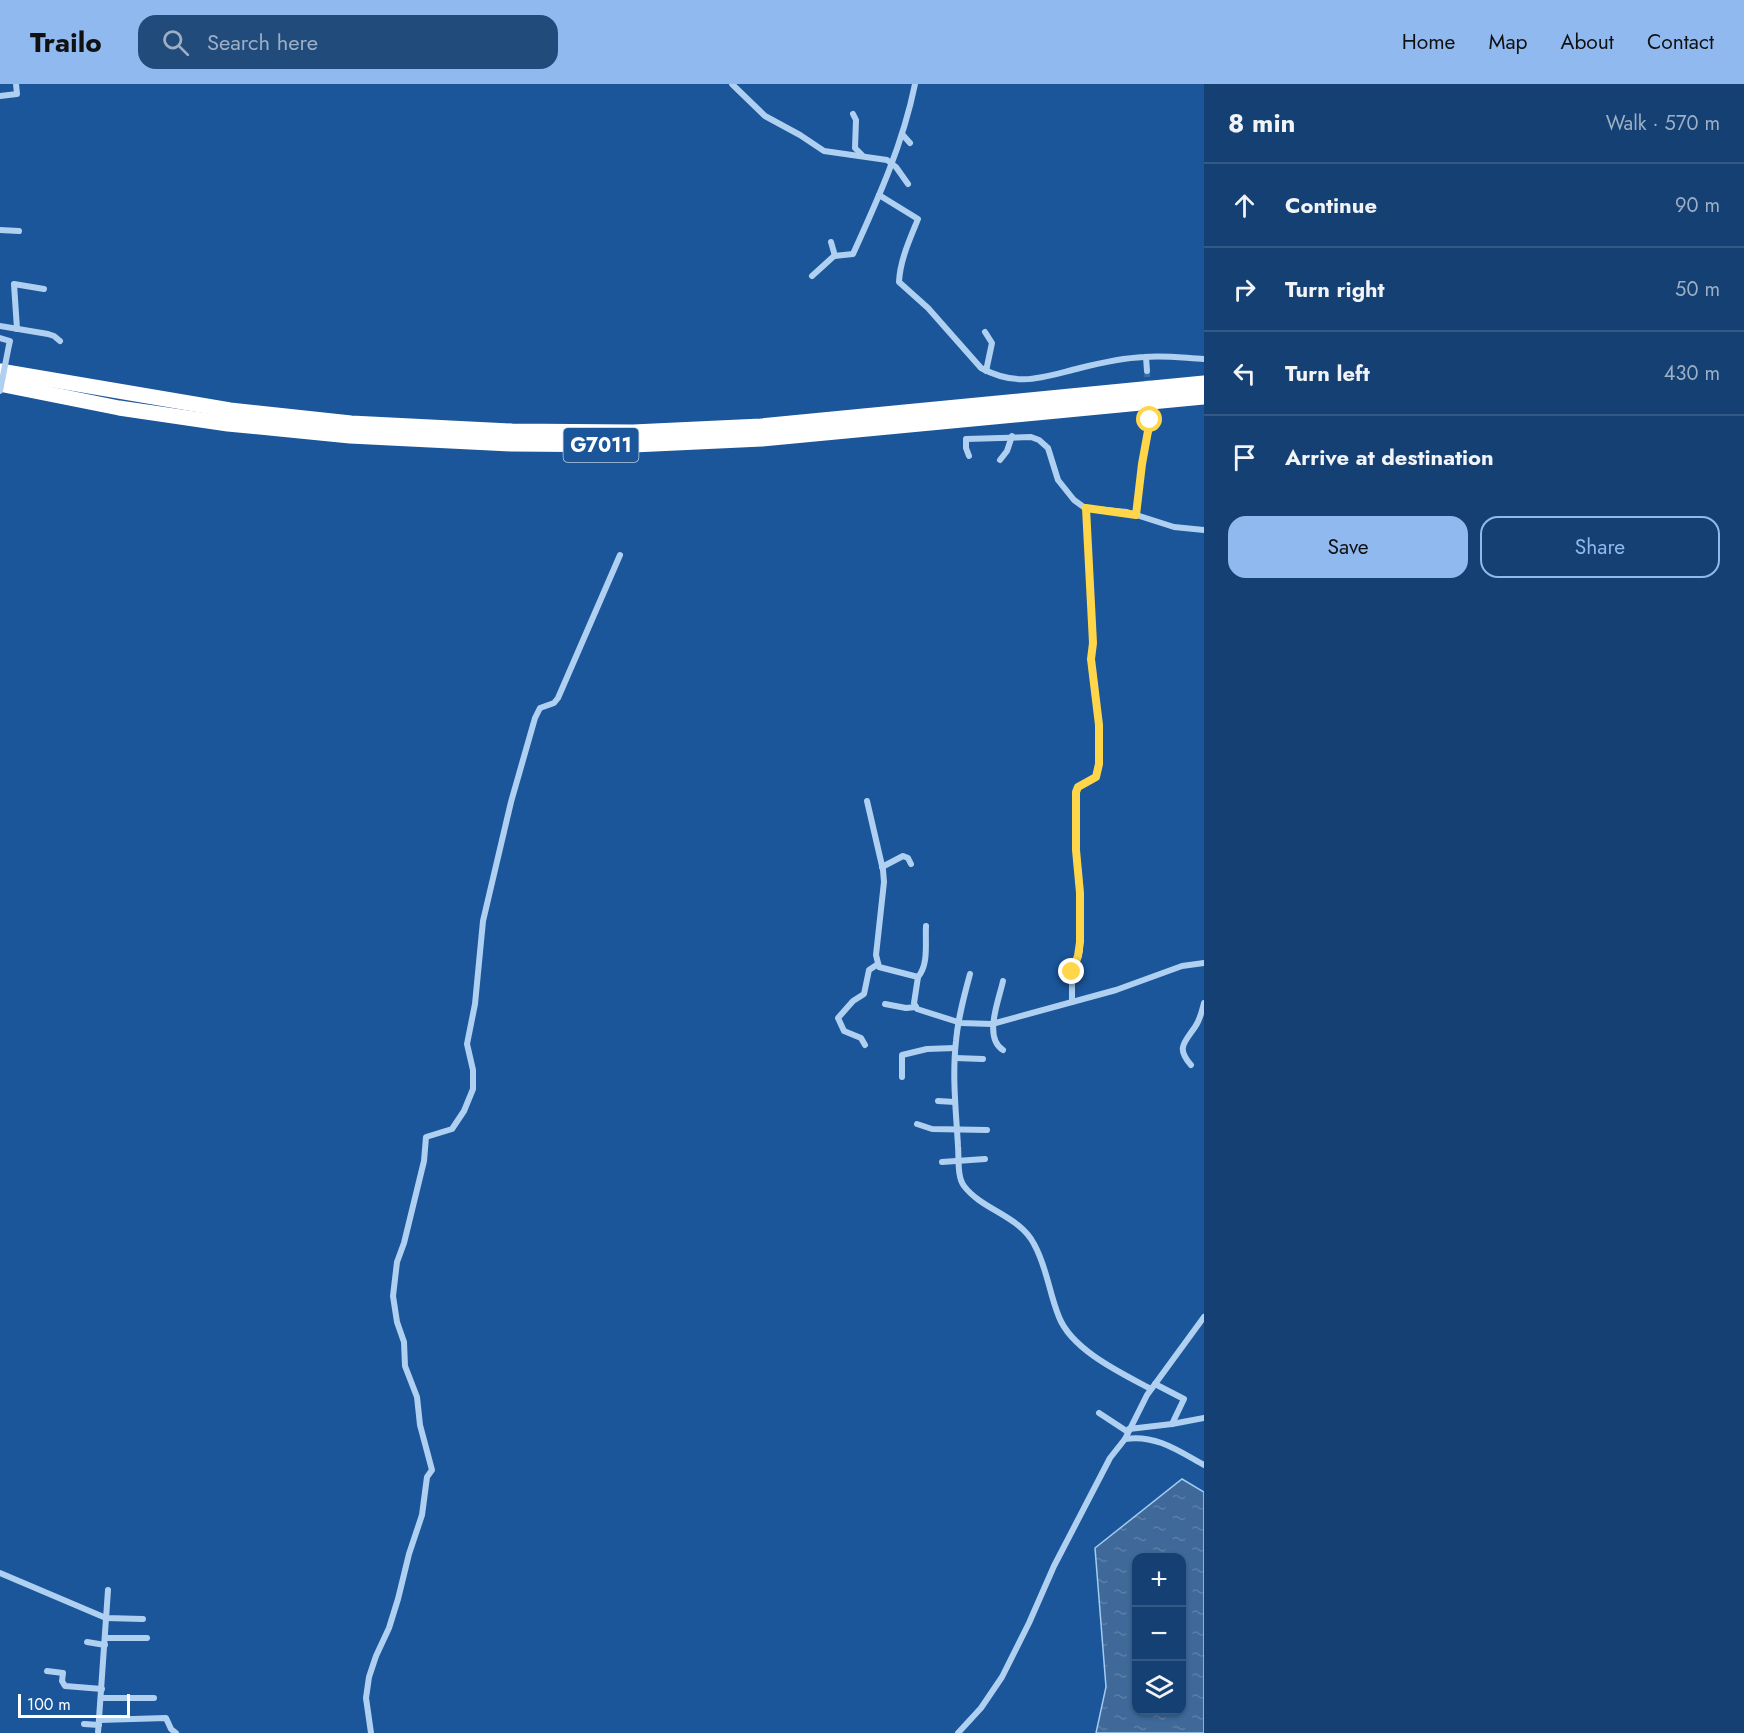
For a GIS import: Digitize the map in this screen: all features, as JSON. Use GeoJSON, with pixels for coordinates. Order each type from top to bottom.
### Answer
{"type":"FeatureCollection","features":[{"type":"Feature","properties":{"kind":"highway","name":"G7011"},"geometry":{"type":"LineString","coordinates":[[0,371],[230,410],[351,423],[512,431],[622,432],[761,426],[1204,383]]}},
{"type":"Feature","properties":{"kind":"highway","name":"G7011"},"geometry":{"type":"LineString","coordinates":[[0,384],[119,408],[228,424],[350,436],[511,444],[633,445],[762,439],[1204,397]]}},
{"type":"Feature","properties":{"kind":"street"},"geometry":{"type":"LineString","coordinates":[[0,96],[17,94],[16,84]]}},
{"type":"Feature","properties":{"kind":"street"},"geometry":{"type":"LineString","coordinates":[[732,84],[765,116],[824,151],[881,158],[892,163],[908,184]]}},
{"type":"Feature","properties":{"kind":"street"},"geometry":{"type":"LineString","coordinates":[[812,276],[835,256],[853,254],[892,163],[915,84]]}},
{"type":"Feature","properties":{"kind":"street"},"geometry":{"type":"LineString","coordinates":[[853,114],[856,120],[855,148],[863,156]]}},
{"type":"Feature","properties":{"kind":"street"},"geometry":{"type":"LineString","coordinates":[[902,134],[909,143]]}},
{"type":"Feature","properties":{"kind":"street"},"geometry":{"type":"LineString","coordinates":[[879,195],[918,219],[906,249],[899,282],[928,308],[986,371],[998,376],[1030,380],[1046,378],[1080,367],[1146,357],[1204,359]]}},
{"type":"Feature","properties":{"kind":"street"},"geometry":{"type":"LineString","coordinates":[[0,231],[19,231]]}},
{"type":"Feature","properties":{"kind":"street"},"geometry":{"type":"LineString","coordinates":[[831,242],[835,256]]}},
{"type":"Feature","properties":{"kind":"street"},"geometry":{"type":"LineString","coordinates":[[16,329],[14,284],[44,289]]}},
{"type":"Feature","properties":{"kind":"street"},"geometry":{"type":"LineString","coordinates":[[0,326],[48,334],[60,342]]}},
{"type":"Feature","properties":{"kind":"street"},"geometry":{"type":"LineString","coordinates":[[985,332],[992,343],[986,371]]}},
{"type":"Feature","properties":{"kind":"street"},"geometry":{"type":"LineString","coordinates":[[0,338],[10,341],[0,391]]}},
{"type":"Feature","properties":{"kind":"street"},"geometry":{"type":"LineString","coordinates":[[1146,357],[1147,371]]}},
{"type":"Feature","properties":{"kind":"street"},"geometry":{"type":"LineString","coordinates":[[1136,515],[1150,416]]}},
{"type":"Feature","properties":{"kind":"street"},"geometry":{"type":"LineString","coordinates":[[1000,460],[1007,451],[1012,436]]}},
{"type":"Feature","properties":{"kind":"street"},"geometry":{"type":"LineString","coordinates":[[969,456],[966,440],[1031,436],[1044,444],[1051,454],[1058,480],[1074,500],[1086,508],[1136,515],[1174,527],[1204,530]]}},
{"type":"Feature","properties":{"kind":"street"},"geometry":{"type":"LineString","coordinates":[[1072,1002],[1072,972],[1080,942],[1076,792],[1078,787],[1096,777],[1099,755],[1099,721],[1090,655],[1093,643],[1086,508]]}},
{"type":"Feature","properties":{"kind":"street"},"geometry":{"type":"LineString","coordinates":[[371,1733],[367,1708],[367,1683],[398,1599],[422,1515],[427,1477],[432,1470],[418,1420],[417,1397],[405,1366],[404,1342],[393,1301],[397,1262],[422,1170],[426,1137],[452,1129],[464,1111],[473,1089],[472,1062],[467,1044],[475,1005],[483,921],[511,802],[535,718],[540,708],[554,703],[558,698],[620,555]]}},
{"type":"Feature","properties":{"kind":"street"},"geometry":{"type":"LineString","coordinates":[[867,801],[882,867],[884,889],[876,955],[878,964],[879,967],[918,977]]}},
{"type":"Feature","properties":{"kind":"street"},"geometry":{"type":"LineString","coordinates":[[882,867],[903,856],[908,858],[911,864]]}},
{"type":"Feature","properties":{"kind":"street"},"geometry":{"type":"LineString","coordinates":[[916,1007],[914,1002],[918,977],[924,967],[926,926]]}},
{"type":"Feature","properties":{"kind":"street"},"geometry":{"type":"LineString","coordinates":[[885,1004],[906,1008],[916,1007],[927,1013],[958,1022],[993,1024],[1128,987],[1182,966],[1204,963]]}},
{"type":"Feature","properties":{"kind":"street"},"geometry":{"type":"LineString","coordinates":[[865,1045],[861,1038],[844,1031],[838,1018],[852,1001],[864,994],[869,970],[878,964]]}},
{"type":"Feature","properties":{"kind":"street"},"geometry":{"type":"LineString","coordinates":[[970,974],[958,1022],[955,1048],[955,1102],[961,1182],[1019,1226],[1032,1239],[1042,1262],[1059,1318],[1067,1332],[1099,1359],[1184,1399],[1173,1425]]}},
{"type":"Feature","properties":{"kind":"street"},"geometry":{"type":"LineString","coordinates":[[1003,981],[992,1030],[997,1046],[1003,1050]]}},
{"type":"Feature","properties":{"kind":"street"},"geometry":{"type":"LineString","coordinates":[[1191,1065],[1184,1057],[1183,1046],[1197,1023],[1204,1003]]}},
{"type":"Feature","properties":{"kind":"street"},"geometry":{"type":"LineString","coordinates":[[902,1077],[902,1055],[927,1049],[955,1048]]}},
{"type":"Feature","properties":{"kind":"street"},"geometry":{"type":"LineString","coordinates":[[955,1058],[983,1059]]}},
{"type":"Feature","properties":{"kind":"street"},"geometry":{"type":"LineString","coordinates":[[938,1101],[955,1102]]}},
{"type":"Feature","properties":{"kind":"street"},"geometry":{"type":"LineString","coordinates":[[917,1124],[932,1129],[987,1130]]}},
{"type":"Feature","properties":{"kind":"street"},"geometry":{"type":"LineString","coordinates":[[942,1162],[985,1159]]}},
{"type":"Feature","properties":{"kind":"street"},"geometry":{"type":"LineString","coordinates":[[958,1733],[981,1708],[1002,1677],[1059,1556],[1110,1458],[1153,1386],[1204,1317]]}},
{"type":"Feature","properties":{"kind":"street"},"geometry":{"type":"LineString","coordinates":[[1099,1413],[1127,1433],[1157,1441],[1204,1465]]}},
{"type":"Feature","properties":{"kind":"street"},"geometry":{"type":"LineString","coordinates":[[1127,1433],[1204,1418]]}},
{"type":"Feature","properties":{"kind":"street"},"geometry":{"type":"LineString","coordinates":[[0,1573],[106,1618],[143,1618]]}},
{"type":"Feature","properties":{"kind":"street"},"geometry":{"type":"LineString","coordinates":[[98,1733],[107,1662],[105,1641],[108,1590]]}},
{"type":"Feature","properties":{"kind":"street"},"geometry":{"type":"LineString","coordinates":[[87,1642],[147,1638]]}},
{"type":"Feature","properties":{"kind":"street"},"geometry":{"type":"LineString","coordinates":[[47,1671],[63,1673],[62,1681],[65,1686],[102,1689]]}},
{"type":"Feature","properties":{"kind":"street"},"geometry":{"type":"LineString","coordinates":[[101,1698],[154,1698]]}},
{"type":"Feature","properties":{"kind":"street"},"geometry":{"type":"LineString","coordinates":[[84,1724],[166,1718],[171,1729],[176,1733]]}},
{"type":"Feature","properties":{"kind":"water"},"geometry":{"type":"Polygon","coordinates":[[[1182,1479],[1204,1492],[1204,1733],[1096,1733],[1106,1687],[1095,1548],[1182,1479]]]}},
{"type":"Feature","properties":{"kind":"tunnel"},"geometry":{"type":"LineString","coordinates":[[1147,371],[1148,389]]}},
{"type":"Feature","properties":{"kind":"route"},"geometry":{"type":"LineString","coordinates":[[1072,972],[1080,951],[1076,792],[1078,787],[1096,777],[1099,755],[1099,721],[1090,655],[1093,643],[1086,508],[1136,515],[1150,420]]}}]}
